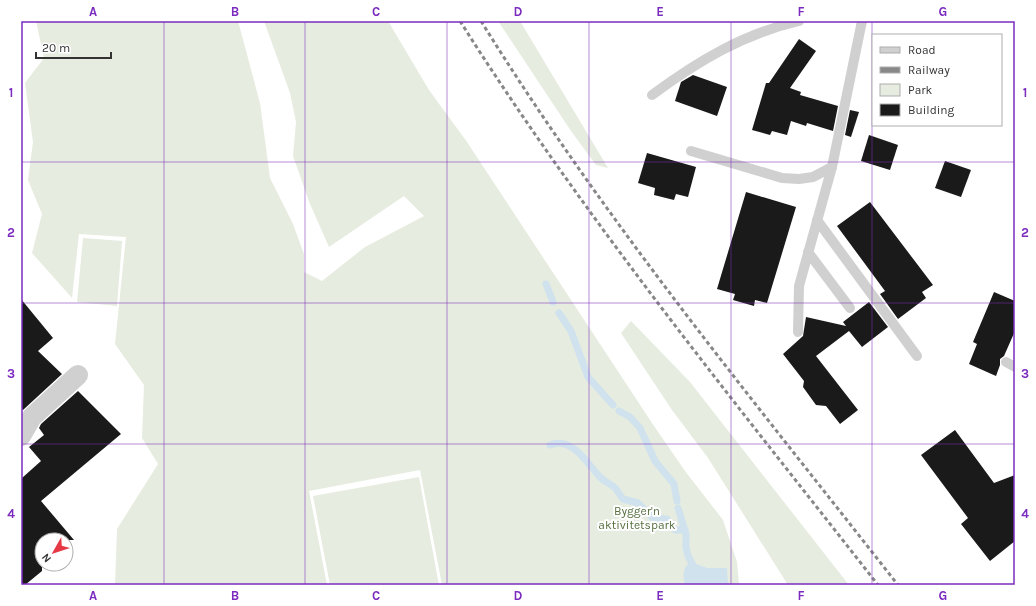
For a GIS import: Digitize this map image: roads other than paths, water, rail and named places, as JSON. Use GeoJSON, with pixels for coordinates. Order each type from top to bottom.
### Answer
{"type":"FeatureCollection","features":[{"type":"Feature","properties":{"kind":"street"},"geometry":{"type":"LineString","coordinates":[[21,436],[32,417],[78,375]]}},
{"type":"Feature","properties":{"kind":"lane"},"geometry":{"type":"LineString","coordinates":[[652,96],[692,66],[715,53],[752,35],[799,21]]}},
{"type":"Feature","properties":{"kind":"lane"},"geometry":{"type":"LineString","coordinates":[[798,332],[799,286],[832,167],[862,21]]}},
{"type":"Feature","properties":{"kind":"lane"},"geometry":{"type":"LineString","coordinates":[[691,151],[782,178],[799,179],[813,176],[832,167]]}},
{"type":"Feature","properties":{"kind":"lane"},"geometry":{"type":"LineString","coordinates":[[817,220],[917,356]]}},
{"type":"Feature","properties":{"kind":"lane"},"geometry":{"type":"LineString","coordinates":[[808,252],[850,308]]}},
{"type":"Feature","properties":{"kind":"water"},"geometry":{"type":"Polygon","coordinates":[[[690,562],[707,568],[727,568],[728,585],[685,585],[684,573],[690,562]]]}},
{"type":"Feature","properties":{"kind":"waterway"},"geometry":{"type":"LineString","coordinates":[[546,284],[553,302]]}},
{"type":"Feature","properties":{"kind":"waterway"},"geometry":{"type":"LineString","coordinates":[[559,313],[571,331],[588,377],[613,405]]}},
{"type":"Feature","properties":{"kind":"waterway"},"geometry":{"type":"LineString","coordinates":[[619,411],[630,417],[640,428],[655,461],[674,484],[677,501]]}},
{"type":"Feature","properties":{"kind":"waterway"},"geometry":{"type":"LineString","coordinates":[[550,445],[558,443],[572,447],[584,458],[601,478],[615,488],[623,499],[638,503],[653,518],[667,519],[675,530],[685,530]]}},
{"type":"Feature","properties":{"kind":"waterway"},"geometry":{"type":"LineString","coordinates":[[678,508],[686,534],[688,556],[702,585]]}},
{"type":"Feature","properties":{"kind":"railway"},"geometry":{"type":"LineString","coordinates":[[460,21],[508,95],[609,238],[715,378],[878,585]]}},
{"type":"Feature","properties":{"kind":"railway"},"geometry":{"type":"LineString","coordinates":[[481,21],[528,95],[629,238],[735,378],[898,585]]}},
{"type":"Feature","properties":{"kind":"park label","name":"Bygger'n aktivitetspark"},"geometry":{"type":"Point","coordinates":[637,518]}}]}
